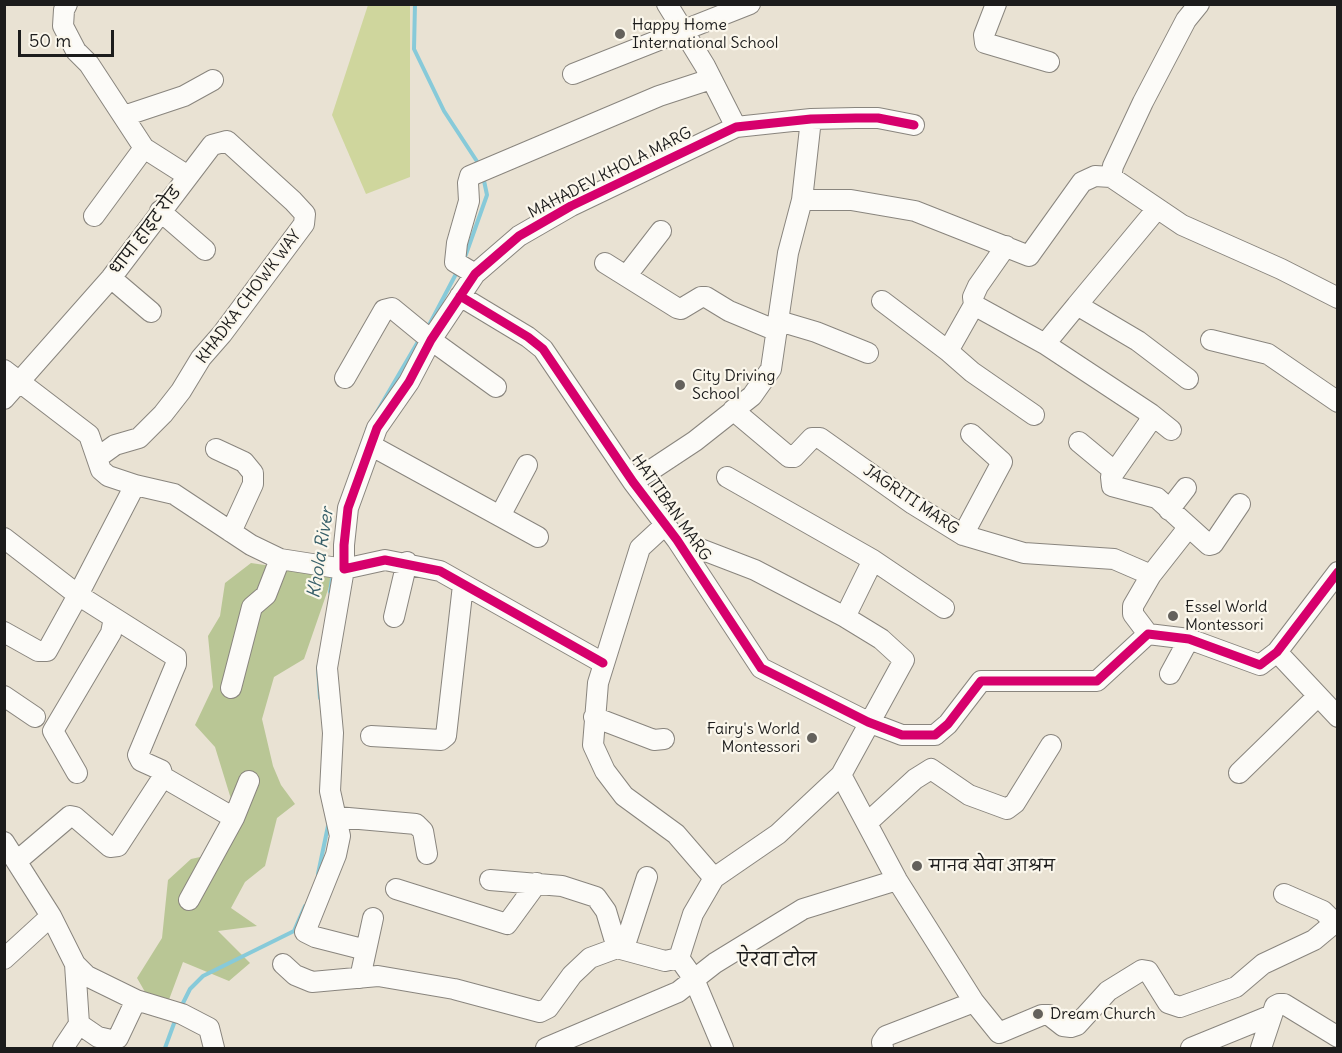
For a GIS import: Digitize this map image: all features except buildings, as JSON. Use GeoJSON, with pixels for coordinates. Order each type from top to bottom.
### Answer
{"type":"FeatureCollection","features":[{"type":"Feature","properties":{"kind":"street","name":"धापा हाइट रोड"},"geometry":{"type":"LineString","coordinates":[[4,399],[111,278],[188,176],[144,148],[89,64],[76,51],[63,26],[64,10],[67,4]]}},
{"type":"Feature","properties":{"kind":"street"},"geometry":{"type":"LineString","coordinates":[[667,4],[736,127],[811,119],[878,118],[914,124]]}},
{"type":"Feature","properties":{"kind":"street"},"geometry":{"type":"LineString","coordinates":[[573,74],[750,4]]}},
{"type":"Feature","properties":{"kind":"street"},"geometry":{"type":"LineString","coordinates":[[996,4],[984,35],[985,43],[1049,62]]}},
{"type":"Feature","properties":{"kind":"street"},"geometry":{"type":"LineString","coordinates":[[1111,177],[1113,166],[1143,102],[1186,20],[1199,4]]}},
{"type":"Feature","properties":{"kind":"street"},"geometry":{"type":"LineString","coordinates":[[465,268],[457,243],[469,201],[470,176],[659,96],[711,79]]}},
{"type":"Feature","properties":{"kind":"street"},"geometry":{"type":"LineString","coordinates":[[124,116],[184,96],[213,80]]}},
{"type":"Feature","properties":{"kind":"street","name":"HATTIBAN MARG"},"geometry":{"type":"LineString","coordinates":[[633,482],[695,441],[752,396],[765,381],[771,369],[788,253],[802,200],[811,119]]}},
{"type":"Feature","properties":{"kind":"street","name":"MAHADEV KHOLA MARG"},"geometry":{"type":"LineString","coordinates":[[366,950],[315,937],[305,932],[336,855],[340,836],[330,791],[333,733],[327,668],[333,568],[344,545],[348,508],[377,428],[409,382],[426,335],[460,296],[465,268],[571,206],[736,127]]}},
{"type":"Feature","properties":{"kind":"street","name":"KHADKA CHOWK WAY"},"geometry":{"type":"LineString","coordinates":[[97,458],[116,445],[139,438],[163,414],[181,391],[201,358],[222,334],[304,224],[305,214],[293,201],[227,141],[212,145],[188,176]]}},
{"type":"Feature","properties":{"kind":"street"},"geometry":{"type":"LineString","coordinates":[[94,216],[144,148]]}},
{"type":"Feature","properties":{"kind":"street"},"geometry":{"type":"LineString","coordinates":[[802,200],[851,200],[881,203],[915,211],[1029,256],[1082,182],[1095,176],[1111,177],[1156,210],[1182,225],[1281,269],[1338,298]]}},
{"type":"Feature","properties":{"kind":"street"},"geometry":{"type":"LineString","coordinates":[[1045,344],[1156,210]]}},
{"type":"Feature","properties":{"kind":"street"},"geometry":{"type":"LineString","coordinates":[[160,211],[205,250]]}},
{"type":"Feature","properties":{"kind":"street"},"geometry":{"type":"LineString","coordinates":[[627,275],[661,231]]}},
{"type":"Feature","properties":{"kind":"street"},"geometry":{"type":"LineString","coordinates":[[948,351],[974,305],[973,297],[978,286],[1005,246]]}},
{"type":"Feature","properties":{"kind":"street"},"geometry":{"type":"LineString","coordinates":[[604,263],[627,275],[676,308],[681,309],[701,297],[706,297],[729,311],[778,326],[816,332],[868,353]]}},
{"type":"Feature","properties":{"kind":"street"},"geometry":{"type":"LineString","coordinates":[[111,278],[151,312]]}},
{"type":"Feature","properties":{"kind":"street","name":"HATTIBAN MARG"},"geometry":{"type":"LineString","coordinates":[[460,296],[528,337],[543,350],[633,482],[672,532],[761,669],[868,722],[902,735],[935,735],[948,724],[981,681],[1097,681],[1148,634]]}},
{"type":"Feature","properties":{"kind":"street"},"geometry":{"type":"LineString","coordinates":[[882,302],[948,351],[972,372],[1034,415]]}},
{"type":"Feature","properties":{"kind":"street"},"geometry":{"type":"LineString","coordinates":[[974,305],[1045,344],[1151,414],[1171,430]]}},
{"type":"Feature","properties":{"kind":"street"},"geometry":{"type":"LineString","coordinates":[[1077,305],[1138,341],[1188,379]]}},
{"type":"Feature","properties":{"kind":"street"},"geometry":{"type":"LineString","coordinates":[[345,378],[387,308],[392,308],[496,387]]}},
{"type":"Feature","properties":{"kind":"street"},"geometry":{"type":"LineString","coordinates":[[1210,340],[1268,354],[1338,402]]}},
{"type":"Feature","properties":{"kind":"street"},"geometry":{"type":"LineString","coordinates":[[4,370],[89,435],[101,470],[108,476],[174,494],[231,532],[280,559],[333,568],[385,560],[407,562],[440,571],[603,663]]}},
{"type":"Feature","properties":{"kind":"street","name":"JAGRITI MARG"},"geometry":{"type":"LineString","coordinates":[[733,410],[792,458],[816,437],[913,504],[963,535],[1024,553],[1114,559],[1151,575]]}},
{"type":"Feature","properties":{"kind":"street"},"geometry":{"type":"LineString","coordinates":[[1151,414],[1148,424],[1114,471],[1110,480],[1112,486],[1154,496],[1205,543],[1213,544],[1240,504]]}},
{"type":"Feature","properties":{"kind":"street"},"geometry":{"type":"LineString","coordinates":[[963,535],[1002,462],[971,434]]}},
{"type":"Feature","properties":{"kind":"street"},"geometry":{"type":"LineString","coordinates":[[1079,442],[1114,471]]}},
{"type":"Feature","properties":{"kind":"street"},"geometry":{"type":"LineString","coordinates":[[372,446],[538,537]]}},
{"type":"Feature","properties":{"kind":"street"},"geometry":{"type":"LineString","coordinates":[[216,449],[244,462],[253,473],[253,484],[231,532]]}},
{"type":"Feature","properties":{"kind":"street"},"geometry":{"type":"LineString","coordinates":[[500,516],[527,465]]}},
{"type":"Feature","properties":{"kind":"street"},"geometry":{"type":"LineString","coordinates":[[727,477],[873,560],[944,608]]}},
{"type":"Feature","properties":{"kind":"street"},"geometry":{"type":"LineString","coordinates":[[4,632],[38,651],[47,651],[135,485]]}},
{"type":"Feature","properties":{"kind":"street"},"geometry":{"type":"LineString","coordinates":[[1169,510],[1186,488]]}},
{"type":"Feature","properties":{"kind":"street"},"geometry":{"type":"LineString","coordinates":[[1186,525],[1184,533],[1151,575],[1133,606],[1133,614],[1148,634],[1189,639],[1256,665],[1264,663],[1277,652],[1338,572]]}},
{"type":"Feature","properties":{"kind":"street"},"geometry":{"type":"LineString","coordinates":[[679,958],[693,914],[714,878],[778,834],[841,775],[904,660],[881,639],[845,617],[755,570],[672,532],[640,548],[603,663],[594,717],[593,745],[605,771],[624,796],[676,834],[714,878]]}},
{"type":"Feature","properties":{"kind":"street"},"geometry":{"type":"LineString","coordinates":[[4,538],[78,595],[176,657],[176,664],[138,749],[141,760],[161,770],[163,777],[234,818]]}},
{"type":"Feature","properties":{"kind":"street"},"geometry":{"type":"LineString","coordinates":[[231,688],[252,607],[266,595],[280,559]]}},
{"type":"Feature","properties":{"kind":"street"},"geometry":{"type":"LineString","coordinates":[[845,617],[873,560]]}},
{"type":"Feature","properties":{"kind":"street"},"geometry":{"type":"LineString","coordinates":[[394,617],[407,562]]}},
{"type":"Feature","properties":{"kind":"street"},"geometry":{"type":"LineString","coordinates":[[370,736],[441,740],[446,736],[463,585]]}},
{"type":"Feature","properties":{"kind":"street"},"geometry":{"type":"LineString","coordinates":[[77,773],[53,731],[111,633],[114,618]]}},
{"type":"Feature","properties":{"kind":"street"},"geometry":{"type":"LineString","coordinates":[[1170,674],[1189,639]]}},
{"type":"Feature","properties":{"kind":"street"},"geometry":{"type":"LineString","coordinates":[[1277,652],[1338,717]]}},
{"type":"Feature","properties":{"kind":"street"},"geometry":{"type":"LineString","coordinates":[[4,696],[35,717]]}},
{"type":"Feature","properties":{"kind":"street"},"geometry":{"type":"LineString","coordinates":[[1239,773],[1318,696]]}},
{"type":"Feature","properties":{"kind":"street"},"geometry":{"type":"LineString","coordinates":[[594,717],[654,740],[664,738]]}},
{"type":"Feature","properties":{"kind":"street"},"geometry":{"type":"LineString","coordinates":[[867,823],[915,779],[931,769],[969,795],[1007,809],[1015,803],[1051,745]]}},
{"type":"Feature","properties":{"kind":"street"},"geometry":{"type":"LineString","coordinates":[[841,775],[897,880],[974,1002],[999,1033],[1042,1015],[1049,1015],[1063,1026],[1077,1025],[1108,991],[1142,970],[1148,971],[1168,1003],[1180,1007],[1236,987],[1263,964],[1314,940],[1336,922],[1323,911],[1284,894]]}},
{"type":"Feature","properties":{"kind":"street"},"geometry":{"type":"LineString","coordinates":[[17,861],[70,816],[75,817],[110,847],[118,846],[163,777]]}},
{"type":"Feature","properties":{"kind":"street"},"geometry":{"type":"LineString","coordinates":[[189,900],[234,818],[249,781]]}},
{"type":"Feature","properties":{"kind":"street"},"geometry":{"type":"LineString","coordinates":[[337,817],[416,824],[423,831],[427,854]]}},
{"type":"Feature","properties":{"kind":"street"},"geometry":{"type":"LineString","coordinates":[[4,842],[51,916],[75,964],[87,976],[136,1000],[178,1013],[209,1028],[214,1048]]}},
{"type":"Feature","properties":{"kind":"street"},"geometry":{"type":"LineString","coordinates":[[621,948],[647,877]]}},
{"type":"Feature","properties":{"kind":"street"},"geometry":{"type":"LineString","coordinates":[[490,880],[562,886],[596,897],[606,911],[621,948]]}},
{"type":"Feature","properties":{"kind":"street"},"geometry":{"type":"LineString","coordinates":[[546,1048],[585,1041],[678,992],[694,979],[802,909],[897,880]]}},
{"type":"Feature","properties":{"kind":"street"},"geometry":{"type":"LineString","coordinates":[[396,889],[507,924],[537,883]]}},
{"type":"Feature","properties":{"kind":"street"},"geometry":{"type":"LineString","coordinates":[[4,959],[51,916]]}},
{"type":"Feature","properties":{"kind":"street"},"geometry":{"type":"LineString","coordinates":[[360,978],[373,918]]}},
{"type":"Feature","properties":{"kind":"street"},"geometry":{"type":"LineString","coordinates":[[283,964],[295,975],[312,982],[378,976],[454,989],[540,1012],[548,1008],[572,975],[590,958],[621,948],[665,961],[679,958]]}},
{"type":"Feature","properties":{"kind":"street"},"geometry":{"type":"LineString","coordinates":[[679,958],[694,979],[723,1048]]}},
{"type":"Feature","properties":{"kind":"street"},"geometry":{"type":"LineString","coordinates":[[63,1048],[79,1023],[75,964]]}},
{"type":"Feature","properties":{"kind":"street"},"geometry":{"type":"LineString","coordinates":[[79,1023],[98,1036],[111,1040],[118,1038],[136,1000]]}},
{"type":"Feature","properties":{"kind":"street"},"geometry":{"type":"LineString","coordinates":[[883,1048],[882,1041],[886,1036],[974,1002]]}},
{"type":"Feature","properties":{"kind":"street"},"geometry":{"type":"LineString","coordinates":[[1261,1048],[1275,1006],[1284,1004],[1338,1037]]}},
{"type":"Feature","properties":{"kind":"street"},"geometry":{"type":"LineString","coordinates":[[1191,1048],[1272,1015]]}},
{"type":"Feature","properties":{"kind":"green space"},"geometry":{"type":"Polygon","coordinates":[[[368,5],[410,5],[410,177],[366,194],[332,115],[368,5]]]}},
{"type":"Feature","properties":{"kind":"green space"},"geometry":{"type":"Polygon","coordinates":[[[251,563],[333,575],[304,659],[274,677],[262,719],[273,766],[281,785],[295,804],[277,818],[265,866],[245,882],[231,908],[257,926],[218,931],[250,963],[229,981],[183,962],[167,1005],[152,1004],[137,978],[162,938],[168,880],[191,859],[214,854],[239,825],[215,747],[195,725],[213,687],[208,636],[220,616],[225,583],[251,563]]]}},
{"type":"Feature","properties":{"kind":"waterway","name":"Khola River"},"geometry":{"type":"LineString","coordinates":[[415,4],[414,49],[444,111],[480,166]]}},
{"type":"Feature","properties":{"kind":"waterway","name":"Khola River"},"geometry":{"type":"LineString","coordinates":[[465,257],[487,195],[483,176]]}},
{"type":"Feature","properties":{"kind":"waterway","name":"Khola River"},"geometry":{"type":"LineString","coordinates":[[427,329],[457,272]]}},
{"type":"Feature","properties":{"kind":"waterway","name":"Khola River"},"geometry":{"type":"LineString","coordinates":[[367,429],[419,340]]}},
{"type":"Feature","properties":{"kind":"waterway","name":"Khola River"},"geometry":{"type":"LineString","coordinates":[[330,592],[333,572]]}},
{"type":"Feature","properties":{"kind":"waterway","name":"Khola River"},"geometry":{"type":"LineString","coordinates":[[318,667],[320,698]]}},
{"type":"Feature","properties":{"kind":"waterway","name":"Khola River"},"geometry":{"type":"LineString","coordinates":[[318,874],[328,826]]}},
{"type":"Feature","properties":{"kind":"waterway","name":"Khola River"},"geometry":{"type":"LineString","coordinates":[[180,1009],[190,989],[203,976],[294,931],[305,906]]}},
{"type":"Feature","properties":{"kind":"waterway","name":"Khola River"},"geometry":{"type":"LineString","coordinates":[[165,1048],[176,1018]]}},
{"type":"Feature","properties":{"kind":"cycle path"},"geometry":{"type":"LineString","coordinates":[[603,663],[440,571],[385,560],[344,569],[348,508],[377,428],[409,382],[431,340],[475,274],[519,236],[571,206],[736,127],[811,119],[856,118],[878,118],[914,125]]}},
{"type":"Feature","properties":{"kind":"cycle path"},"geometry":{"type":"LineString","coordinates":[[460,296],[528,337],[543,349],[633,482],[677,540],[761,668],[868,722],[902,735],[935,735],[948,724],[981,681],[1097,681],[1148,634],[1189,639],[1260,665],[1277,652],[1338,572]]}},
{"type":"Feature","properties":{"kind":"place","name":"Happy Home International School"},"geometry":{"type":"Point","coordinates":[620,34]}},
{"type":"Feature","properties":{"kind":"place","name":"City Driving School"},"geometry":{"type":"Point","coordinates":[680,385]}},
{"type":"Feature","properties":{"kind":"place","name":"Essel World Montessori"},"geometry":{"type":"Point","coordinates":[1173,616]}},
{"type":"Feature","properties":{"kind":"place","name":"Fairy's World Montessori"},"geometry":{"type":"Point","coordinates":[812,738]}},
{"type":"Feature","properties":{"kind":"place","name":"मानव सेवा आश्रम"},"geometry":{"type":"Point","coordinates":[917,866]}},
{"type":"Feature","properties":{"kind":"place","name":"Dream Church"},"geometry":{"type":"Point","coordinates":[1038,1014]}},
{"type":"Feature","properties":{"kind":"district","name":"ऐरवा टोल"},"geometry":{"type":"Point","coordinates":[777,961]}}]}
